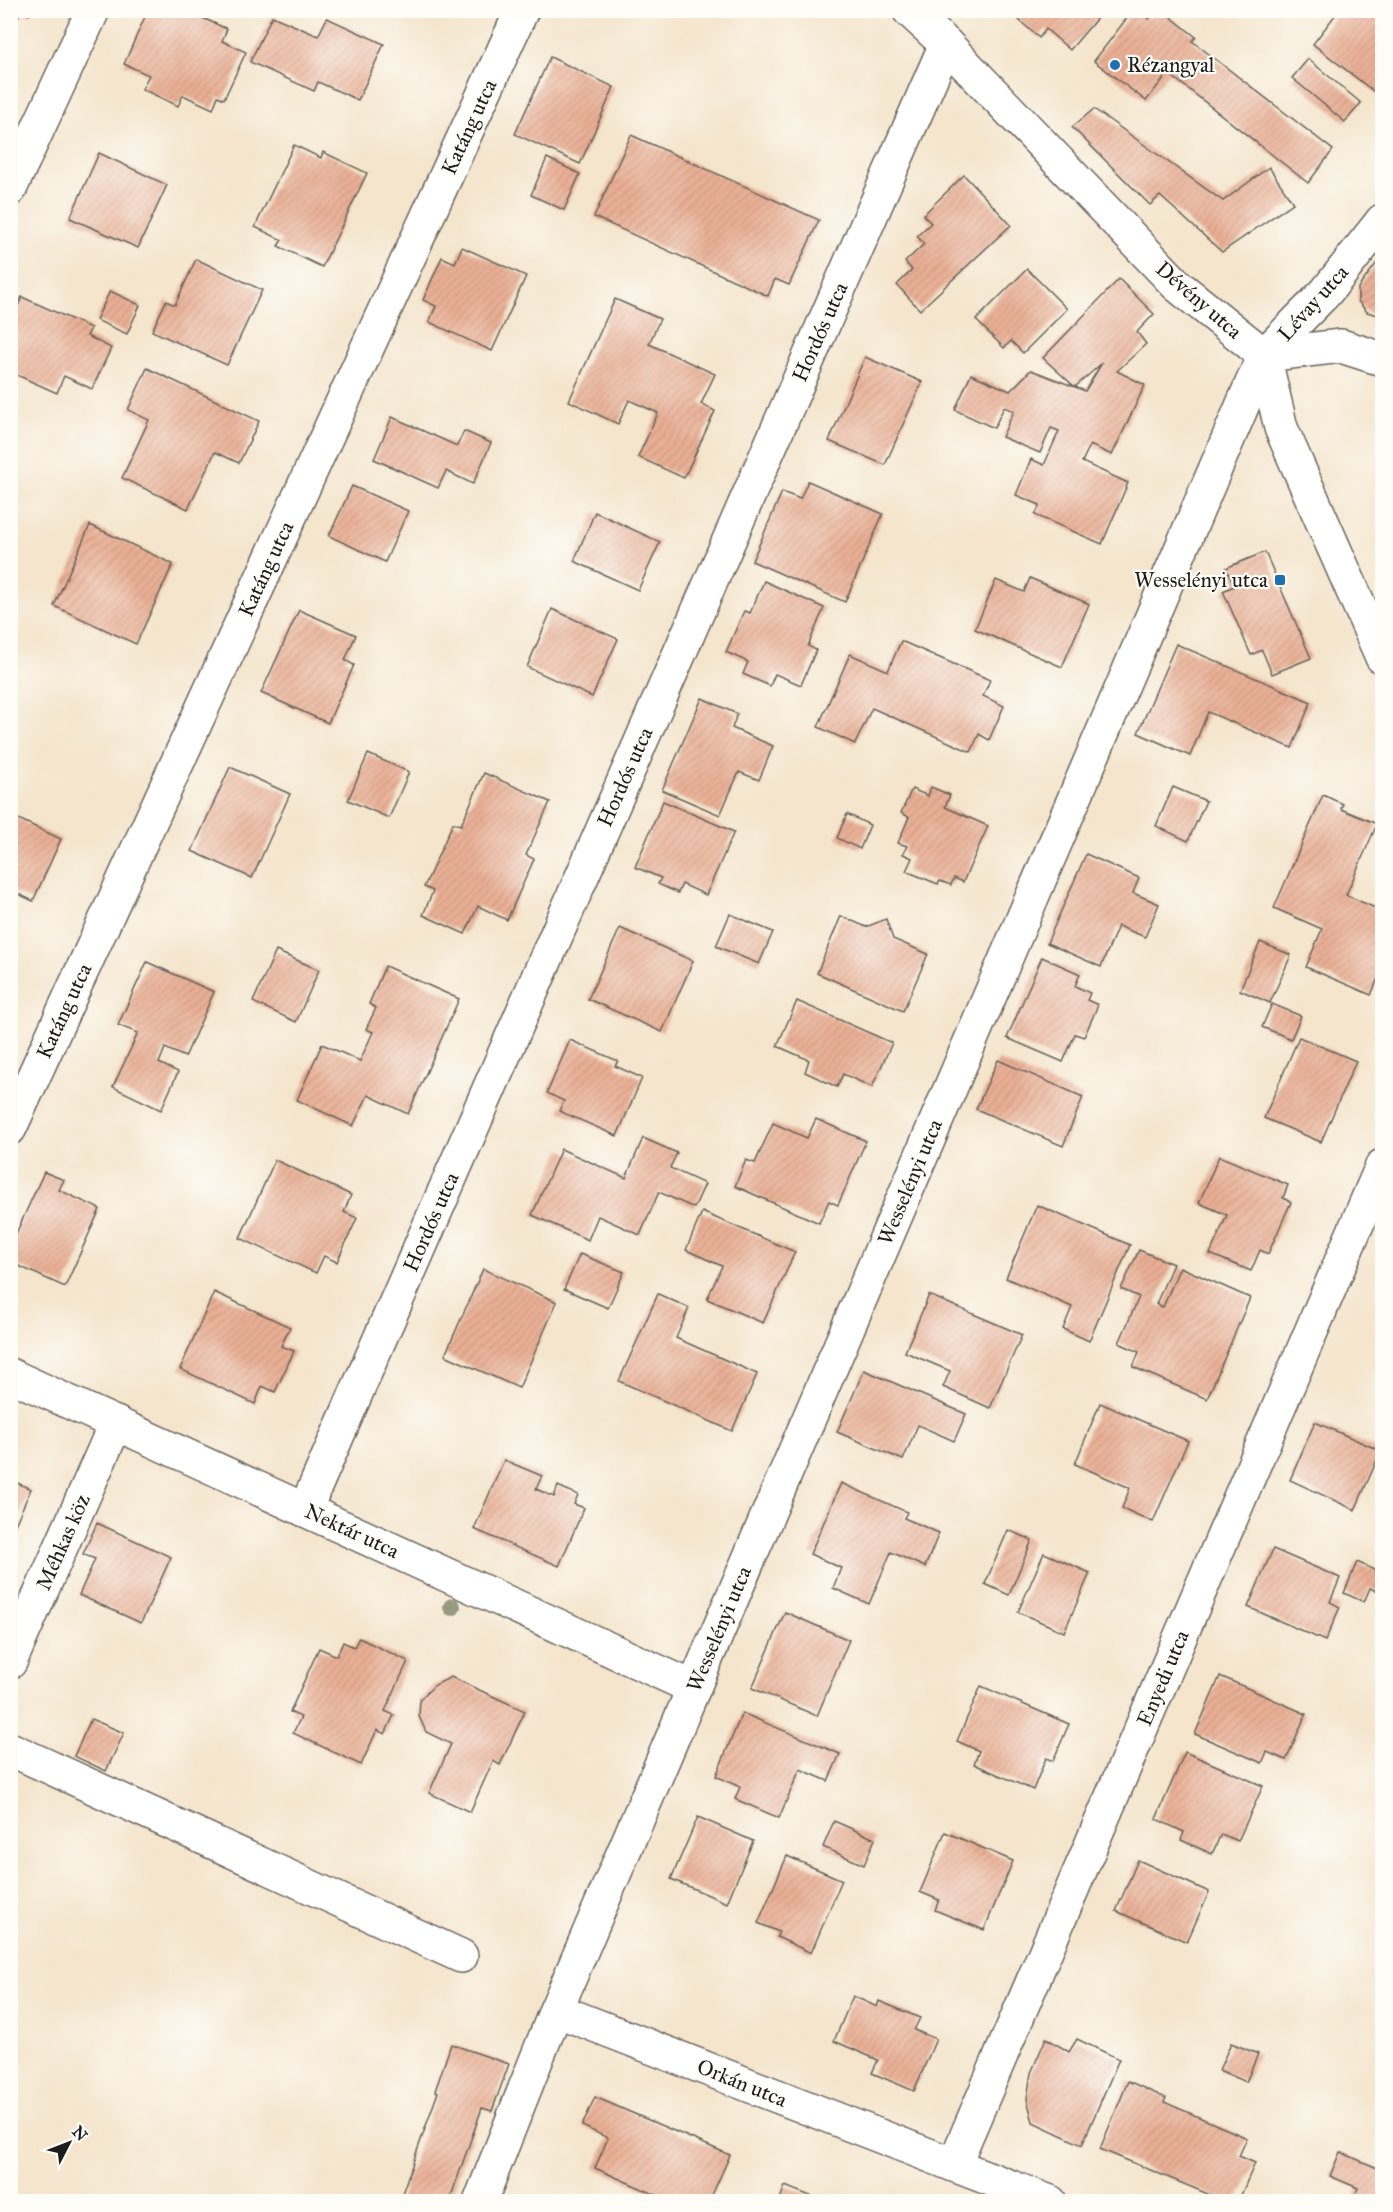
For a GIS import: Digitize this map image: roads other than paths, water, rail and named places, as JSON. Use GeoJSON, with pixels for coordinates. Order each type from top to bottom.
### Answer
{"type":"FeatureCollection","features":[{"type":"Feature","properties":{"kind":"street"},"geometry":{"type":"LineString","coordinates":[[10,189],[93,10]]}},
{"type":"Feature","properties":{"kind":"street","name":"Katáng utca"},"geometry":{"type":"LineString","coordinates":[[10,1128],[522,10]]}},
{"type":"Feature","properties":{"kind":"street","name":"Dévény utca"},"geometry":{"type":"LineString","coordinates":[[915,12],[1178,286],[1264,355]]}},
{"type":"Feature","properties":{"kind":"street","name":"Hordós utca"},"geometry":{"type":"LineString","coordinates":[[305,1510],[946,44]]}},
{"type":"Feature","properties":{"kind":"street","name":"Lévay utca"},"geometry":{"type":"LineString","coordinates":[[1264,355],[1326,292],[1383,221]]}},
{"type":"Feature","properties":{"kind":"street"},"geometry":{"type":"LineString","coordinates":[[1383,359],[1341,346],[1264,355],[1281,428],[1383,657]]}},
{"type":"Feature","properties":{"kind":"street","name":"Wesselényi utca"},"geometry":{"type":"LineString","coordinates":[[480,2202],[556,2010],[1264,355]]}},
{"type":"Feature","properties":{"kind":"street","name":"Enyedi utca"},"geometry":{"type":"LineString","coordinates":[[940,2160],[1383,1166]]}},
{"type":"Feature","properties":{"kind":"street","name":"Nektár utca"},"geometry":{"type":"LineString","coordinates":[[10,1375],[694,1688]]}},
{"type":"Feature","properties":{"kind":"street","name":"Méhkas köz"},"geometry":{"type":"LineString","coordinates":[[10,1662],[116,1423]]}},
{"type":"Feature","properties":{"kind":"street"},"geometry":{"type":"LineString","coordinates":[[10,1749],[461,1956]]}},
{"type":"Feature","properties":{"kind":"street","name":"Orkán utca"},"geometry":{"type":"LineString","coordinates":[[556,2010],[1050,2202]]}},
{"type":"Feature","properties":{"kind":"place","name":"Rézangyal"},"geometry":{"type":"Point","coordinates":[1115,65]}},
{"type":"Feature","properties":{"kind":"place","name":"Wesselényi utca"},"geometry":{"type":"Point","coordinates":[1280,580]}}]}
